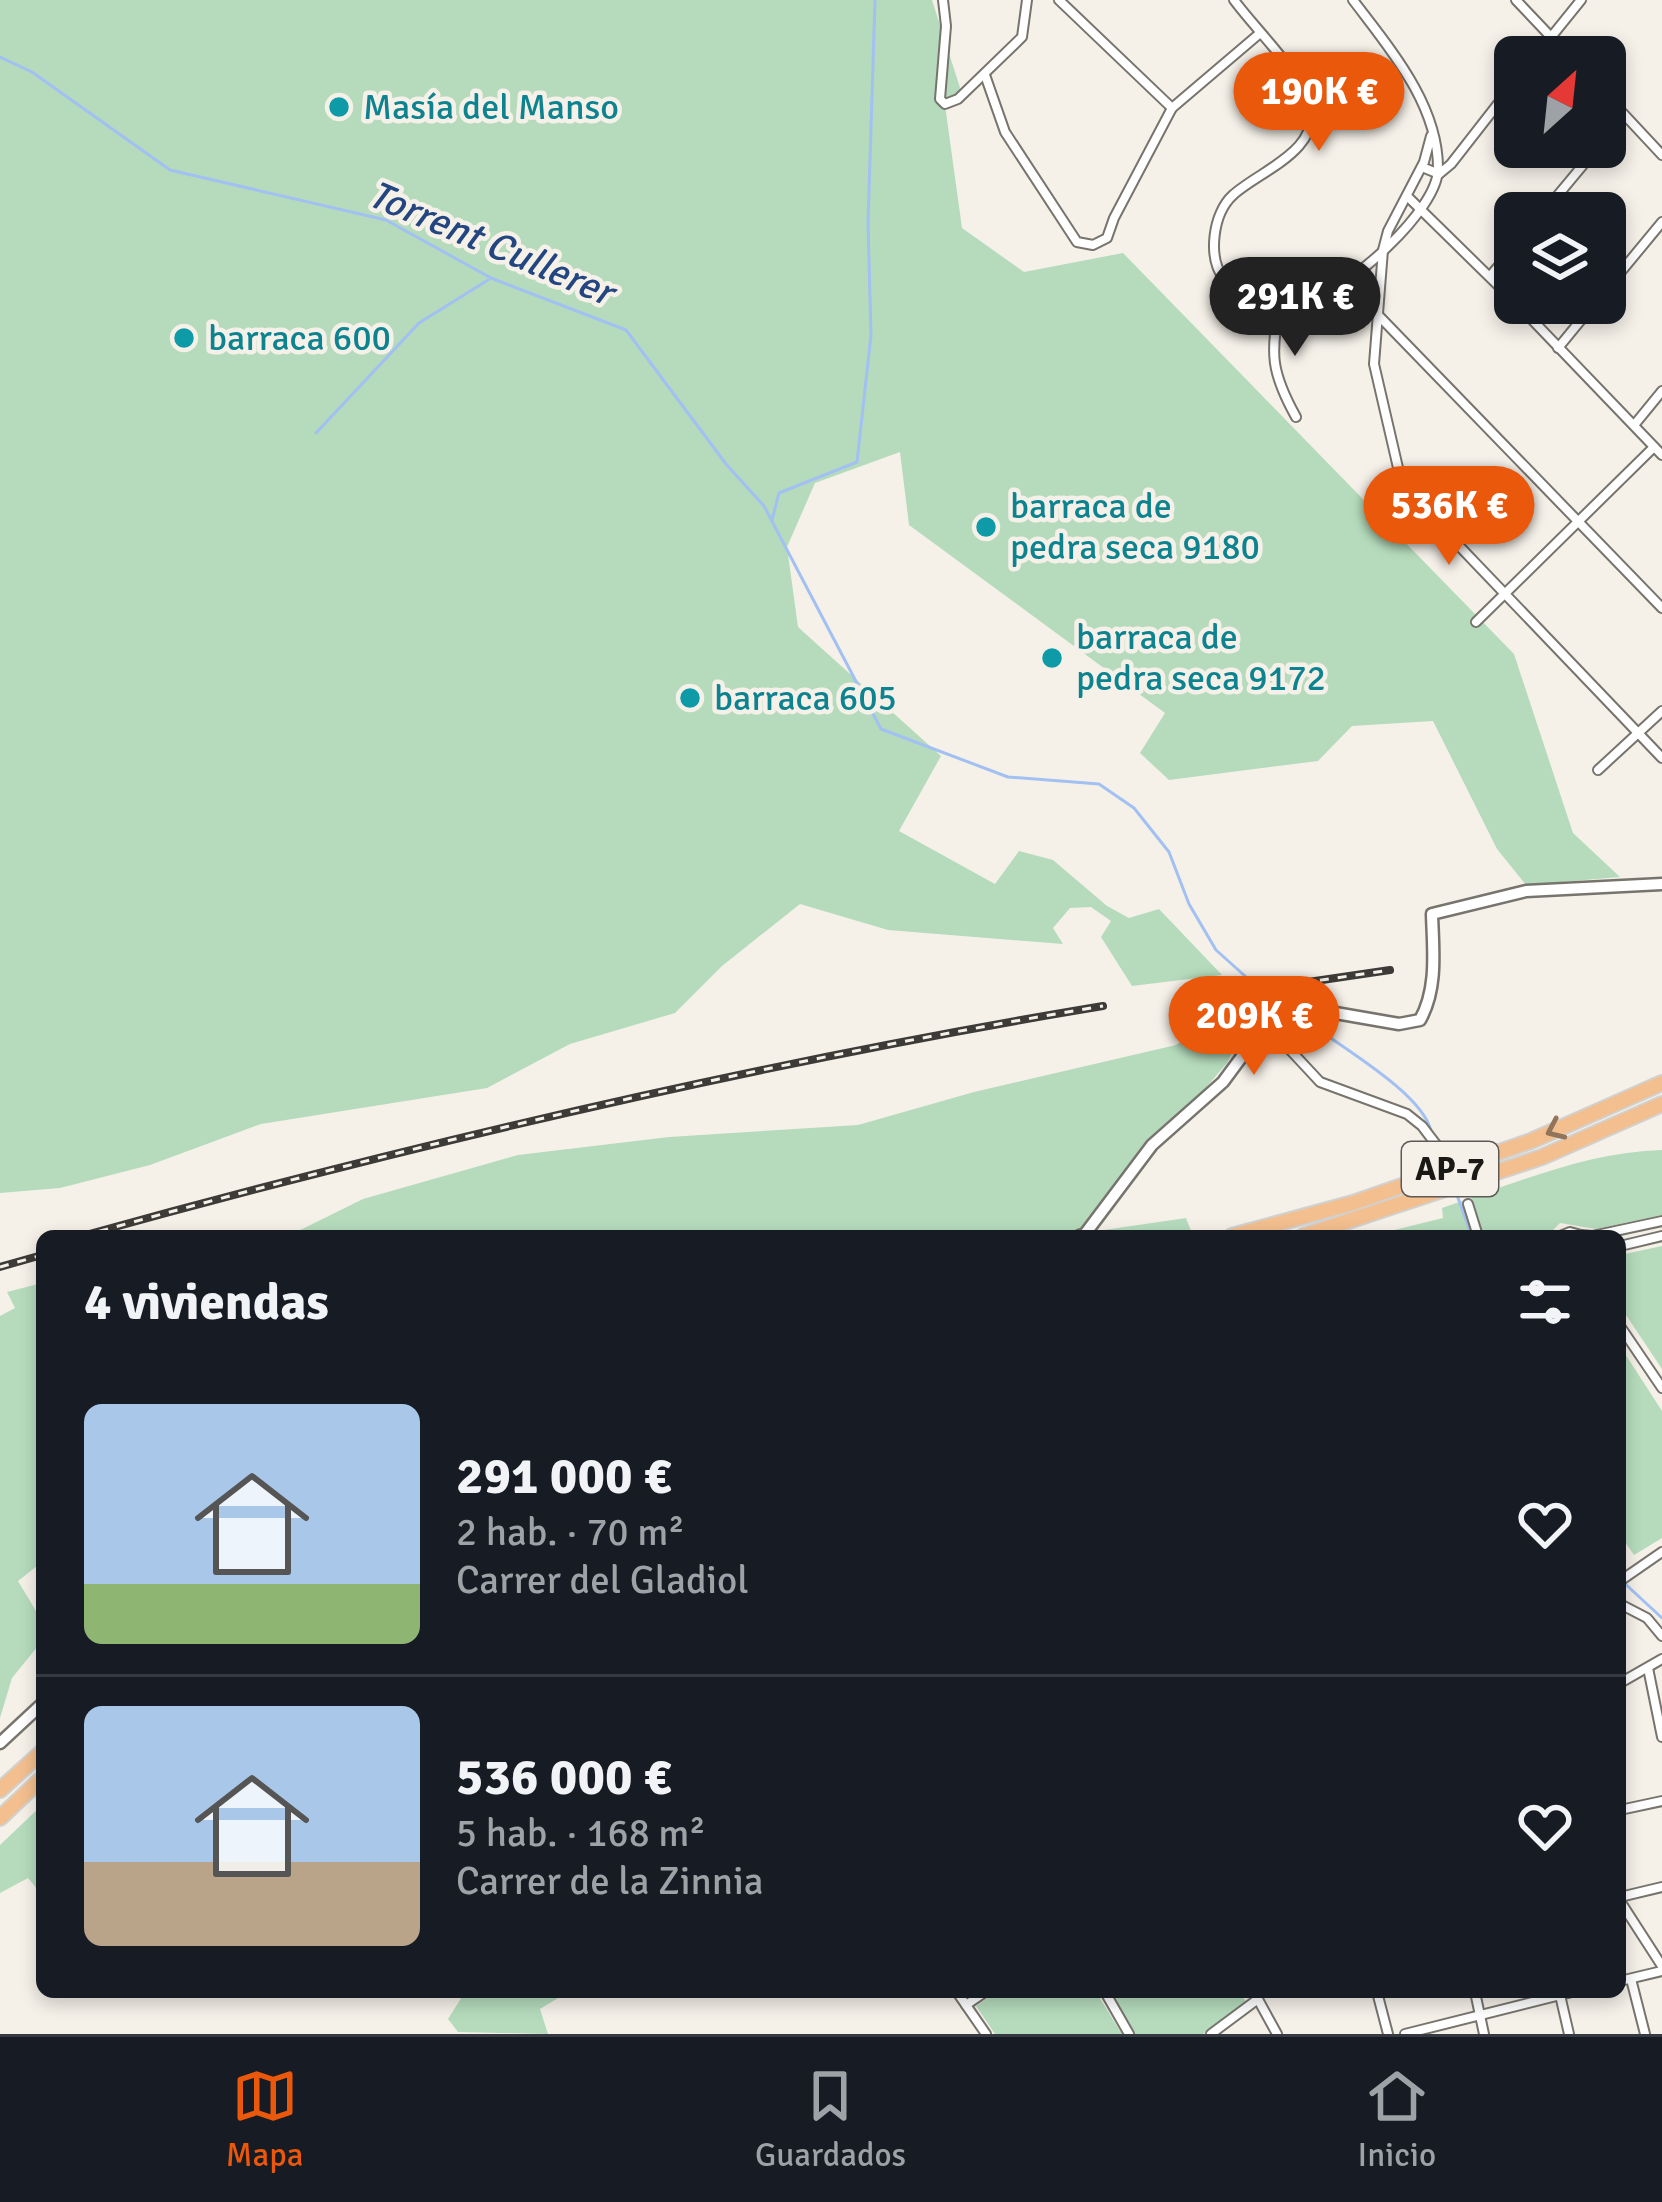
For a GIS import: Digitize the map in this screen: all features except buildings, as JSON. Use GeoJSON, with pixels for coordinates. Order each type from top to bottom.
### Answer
{"type":"FeatureCollection","features":[{"type":"Feature","properties":{"kind":"highway","name":"AP-7"},"geometry":{"type":"LineString","coordinates":[[1254,1230],[1353,1203],[1531,1141],[1662,1083]]}},
{"type":"Feature","properties":{"kind":"highway","name":"AP-7"},"geometry":{"type":"LineString","coordinates":[[1321,1230],[1542,1157],[1662,1104]]}},
{"type":"Feature","properties":{"kind":"highway"},"geometry":{"type":"LineString","coordinates":[[0,1790],[36,1757]]}},
{"type":"Feature","properties":{"kind":"highway"},"geometry":{"type":"LineString","coordinates":[[0,1818],[36,1784]]}},
{"type":"Feature","properties":{"kind":"street"},"geometry":{"type":"LineString","coordinates":[[943,0],[946,26],[940,99],[945,104],[985,75],[1022,37],[1027,0]]}},
{"type":"Feature","properties":{"kind":"street"},"geometry":{"type":"LineString","coordinates":[[1059,0],[1172,108]]}},
{"type":"Feature","properties":{"kind":"street"},"geometry":{"type":"LineString","coordinates":[[1234,0],[1297,79],[1311,107],[1309,130],[1298,148],[1230,197],[1219,223],[1214,256],[1223,278],[1242,295],[1280,304],[1308,302],[1348,279],[1423,210],[1439,174],[1494,107]]}},
{"type":"Feature","properties":{"kind":"street"},"geometry":{"type":"LineString","coordinates":[[1353,0],[1414,86],[1437,146],[1439,174]]}},
{"type":"Feature","properties":{"kind":"street"},"geometry":{"type":"LineString","coordinates":[[1516,0],[1551,36],[1581,0]]}},
{"type":"Feature","properties":{"kind":"street"},"geometry":{"type":"LineString","coordinates":[[985,75],[1005,132],[1077,242],[1093,245],[1107,238],[1172,108],[1259,34]]}},
{"type":"Feature","properties":{"kind":"street"},"geometry":{"type":"LineString","coordinates":[[1626,118],[1662,155]]}},
{"type":"Feature","properties":{"kind":"street"},"geometry":{"type":"LineString","coordinates":[[1431,135],[1422,167],[1382,250],[1374,364],[1399,472],[1419,504],[1662,758]]}},
{"type":"Feature","properties":{"kind":"street"},"geometry":{"type":"LineString","coordinates":[[1422,167],[1439,174]]}},
{"type":"Feature","properties":{"kind":"street"},"geometry":{"type":"LineString","coordinates":[[1560,192],[1580,168]]}},
{"type":"Feature","properties":{"kind":"street"},"geometry":{"type":"LineString","coordinates":[[1408,198],[1494,278]]}},
{"type":"Feature","properties":{"kind":"street"},"geometry":{"type":"LineString","coordinates":[[1626,266],[1662,222]]}},
{"type":"Feature","properties":{"kind":"street"},"geometry":{"type":"LineString","coordinates":[[1491,275],[1494,272]]}},
{"type":"Feature","properties":{"kind":"street"},"geometry":{"type":"LineString","coordinates":[[1280,304],[1272,345],[1276,380],[1296,417]]}},
{"type":"Feature","properties":{"kind":"street"},"geometry":{"type":"LineString","coordinates":[[1379,316],[1662,608]]}},
{"type":"Feature","properties":{"kind":"street"},"geometry":{"type":"LineString","coordinates":[[1477,622],[1658,451],[1534,324]]}},
{"type":"Feature","properties":{"kind":"street"},"geometry":{"type":"LineString","coordinates":[[1557,349],[1578,324]]}},
{"type":"Feature","properties":{"kind":"street"},"geometry":{"type":"LineString","coordinates":[[1376,341],[1394,331]]}},
{"type":"Feature","properties":{"kind":"street"},"geometry":{"type":"LineString","coordinates":[[1635,424],[1662,391]]}},
{"type":"Feature","properties":{"kind":"street"},"geometry":{"type":"LineString","coordinates":[[1598,770],[1662,711]]}},
{"type":"Feature","properties":{"kind":"street"},"geometry":{"type":"LineString","coordinates":[[1088,1230],[1152,1145],[1223,1082],[1266,1024],[1302,1011],[1399,1024],[1420,1020],[1428,1006],[1433,977],[1432,914],[1526,891],[1662,884]]}},
{"type":"Feature","properties":{"kind":"street"},"geometry":{"type":"LineString","coordinates":[[1266,1024],[1320,1082],[1407,1114],[1438,1147]]}},
{"type":"Feature","properties":{"kind":"street"},"geometry":{"type":"LineString","coordinates":[[1468,1204],[1476,1230]]}},
{"type":"Feature","properties":{"kind":"street"},"geometry":{"type":"LineString","coordinates":[[1620,1230],[1662,1221]]}},
{"type":"Feature","properties":{"kind":"street"},"geometry":{"type":"LineString","coordinates":[[1626,1245],[1662,1236]]}},
{"type":"Feature","properties":{"kind":"street"},"geometry":{"type":"LineString","coordinates":[[1626,1335],[1662,1388]]}},
{"type":"Feature","properties":{"kind":"street"},"geometry":{"type":"LineString","coordinates":[[1626,1577],[1662,1552]]}},
{"type":"Feature","properties":{"kind":"street"},"geometry":{"type":"LineString","coordinates":[[1626,1607],[1648,1618],[1662,1636]]}},
{"type":"Feature","properties":{"kind":"street"},"geometry":{"type":"LineString","coordinates":[[1626,1681],[1662,1659]]}},
{"type":"Feature","properties":{"kind":"street"},"geometry":{"type":"LineString","coordinates":[[1648,1668],[1662,1737]]}},
{"type":"Feature","properties":{"kind":"street"},"geometry":{"type":"LineString","coordinates":[[0,1743],[36,1709]]}},
{"type":"Feature","properties":{"kind":"street"},"geometry":{"type":"LineString","coordinates":[[1626,1809],[1662,1801]]}},
{"type":"Feature","properties":{"kind":"street"},"geometry":{"type":"LineString","coordinates":[[1626,1897],[1662,1887]]}},
{"type":"Feature","properties":{"kind":"street"},"geometry":{"type":"LineString","coordinates":[[1626,1909],[1662,1969],[1626,1980]]}},
{"type":"Feature","properties":{"kind":"street"},"geometry":{"type":"LineString","coordinates":[[1626,1983],[1645,2034]]}},
{"type":"Feature","properties":{"kind":"street"},"geometry":{"type":"LineString","coordinates":[[961,1998],[986,2034]]}},
{"type":"Feature","properties":{"kind":"street"},"geometry":{"type":"LineString","coordinates":[[966,2005],[976,1998]]}},
{"type":"Feature","properties":{"kind":"street"},"geometry":{"type":"LineString","coordinates":[[1109,1998],[1130,2034]]}},
{"type":"Feature","properties":{"kind":"street"},"geometry":{"type":"LineString","coordinates":[[1211,2034],[1254,1998]]}},
{"type":"Feature","properties":{"kind":"street"},"geometry":{"type":"LineString","coordinates":[[1257,1998],[1277,2034]]}},
{"type":"Feature","properties":{"kind":"street"},"geometry":{"type":"LineString","coordinates":[[1379,1998],[1388,2034]]}},
{"type":"Feature","properties":{"kind":"street"},"geometry":{"type":"LineString","coordinates":[[1475,1998],[1484,2034]]}},
{"type":"Feature","properties":{"kind":"street"},"geometry":{"type":"LineString","coordinates":[[1406,2034],[1541,1998]]}},
{"type":"Feature","properties":{"kind":"street"},"geometry":{"type":"LineString","coordinates":[[1561,1998],[1569,2034]]}},
{"type":"Feature","properties":{"kind":"green space"},"geometry":{"type":"Polygon","coordinates":[[[0,0],[932,0],[962,94],[945,105],[962,228],[1024,272],[1123,253],[1514,654],[1573,833],[1620,877],[1526,885],[1497,849],[1433,721],[1352,726],[1318,761],[1169,780],[1140,753],[1165,713],[909,525],[900,452],[815,483],[787,547],[798,627],[941,756],[899,831],[995,884],[1019,851],[1053,860],[1107,906],[1129,918],[1159,909],[1222,975],[1132,986],[1101,937],[1111,921],[1091,907],[1070,908],[1053,928],[1063,944],[888,930],[800,904],[722,966],[675,1013],[570,1044],[487,1088],[261,1124],[150,1165],[60,1188],[0,1193],[0,0]]]}},
{"type":"Feature","properties":{"kind":"green space"},"geometry":{"type":"Polygon","coordinates":[[[1218,1017],[1244,1029],[1227,1063],[1098,1230],[300,1230],[363,1199],[518,1155],[669,1137],[858,1125],[974,1092],[1176,1045],[1218,1017]]]}},
{"type":"Feature","properties":{"kind":"green space"},"geometry":{"type":"Polygon","coordinates":[[[1662,1150],[1662,1215],[1596,1229],[1560,1223],[1553,1230],[1394,1230],[1443,1218],[1442,1208],[1550,1171],[1662,1150]]]}},
{"type":"Feature","properties":{"kind":"green space"},"geometry":{"type":"Polygon","coordinates":[[[1186,1218],[1191,1230],[1104,1230],[1186,1218]]]}},
{"type":"Feature","properties":{"kind":"green space"},"geometry":{"type":"Polygon","coordinates":[[[1662,1246],[1662,1369],[1626,1315],[1626,1254],[1662,1246]]]}},
{"type":"Feature","properties":{"kind":"green space"},"geometry":{"type":"Polygon","coordinates":[[[36,1285],[36,1567],[18,1581],[36,1611],[36,1648],[12,1678],[0,1718],[0,1316],[15,1308],[7,1292],[36,1285]]]}},
{"type":"Feature","properties":{"kind":"green space"},"geometry":{"type":"Polygon","coordinates":[[[1626,1355],[1662,1411],[1662,1538],[1634,1555],[1626,1544],[1626,1355]]]}},
{"type":"Feature","properties":{"kind":"green space"},"geometry":{"type":"Polygon","coordinates":[[[36,1811],[36,1888],[28,1878],[0,1893],[0,1845],[36,1811]]]}},
{"type":"Feature","properties":{"kind":"green space"},"geometry":{"type":"Polygon","coordinates":[[[461,1998],[558,1998],[540,2009],[548,2034],[458,2032],[448,2019],[461,1998]]]}},
{"type":"Feature","properties":{"kind":"green space"},"geometry":{"type":"Polygon","coordinates":[[[988,1998],[1100,1998],[1122,2034],[995,2034],[976,2006],[988,1998]]]}},
{"type":"Feature","properties":{"kind":"green space"},"geometry":{"type":"Polygon","coordinates":[[[1113,1998],[1243,1998],[1246,2002],[1203,2034],[1134,2034],[1113,1998]]]}},
{"type":"Feature","properties":{"kind":"waterway"},"geometry":{"type":"LineString","coordinates":[[772,520],[779,493],[857,462],[871,335],[868,223],[875,0]]}},
{"type":"Feature","properties":{"kind":"waterway","name":"Torrent Cullerer"},"geometry":{"type":"LineString","coordinates":[[0,57],[32,72],[170,170],[386,220],[491,278],[626,330],[726,464],[764,506],[881,729],[1008,777],[1099,784],[1134,808],[1169,852],[1189,904],[1216,950],[1245,976]]}},
{"type":"Feature","properties":{"kind":"waterway"},"geometry":{"type":"LineString","coordinates":[[316,433],[419,323],[488,280]]}},
{"type":"Feature","properties":{"kind":"waterway","name":"Torrent Cullerer"},"geometry":{"type":"LineString","coordinates":[[1276,998],[1288,1006]]}},
{"type":"Feature","properties":{"kind":"waterway","name":"Torrent Cullerer"},"geometry":{"type":"LineString","coordinates":[[1304,1019],[1396,1085],[1431,1131]]}},
{"type":"Feature","properties":{"kind":"waterway","name":"Torrent Cullerer"},"geometry":{"type":"LineString","coordinates":[[1458,1198],[1470,1230]]}},
{"type":"Feature","properties":{"kind":"waterway","name":"Torrent Cullerer"},"geometry":{"type":"LineString","coordinates":[[1626,1585],[1662,1618]]}},
{"type":"Feature","properties":{"kind":"tunnel"},"geometry":{"type":"LineString","coordinates":[[1438,1147],[1451,1172]]}},
{"type":"Feature","properties":{"kind":"railway"},"geometry":{"type":"LineString","coordinates":[[1213,996],[1390,970]]}},
{"type":"Feature","properties":{"kind":"railway"},"geometry":{"type":"LineString","coordinates":[[105,1230],[335,1169],[717,1079],[1103,1006]]}},
{"type":"Feature","properties":{"kind":"railway"},"geometry":{"type":"LineString","coordinates":[[0,1267],[36,1257]]}},
{"type":"Feature","properties":{"kind":"place","name":"Masía del Manso"},"geometry":{"type":"Point","coordinates":[339,107]}},
{"type":"Feature","properties":{"kind":"place","name":"barraca 600"},"geometry":{"type":"Point","coordinates":[184,338]}},
{"type":"Feature","properties":{"kind":"place","name":"barraca de pedra seca 9180"},"geometry":{"type":"Point","coordinates":[986,527]}},
{"type":"Feature","properties":{"kind":"place","name":"barraca de pedra seca 9172"},"geometry":{"type":"Point","coordinates":[1052,658]}},
{"type":"Feature","properties":{"kind":"place","name":"barraca 605"},"geometry":{"type":"Point","coordinates":[690,698]}}]}
